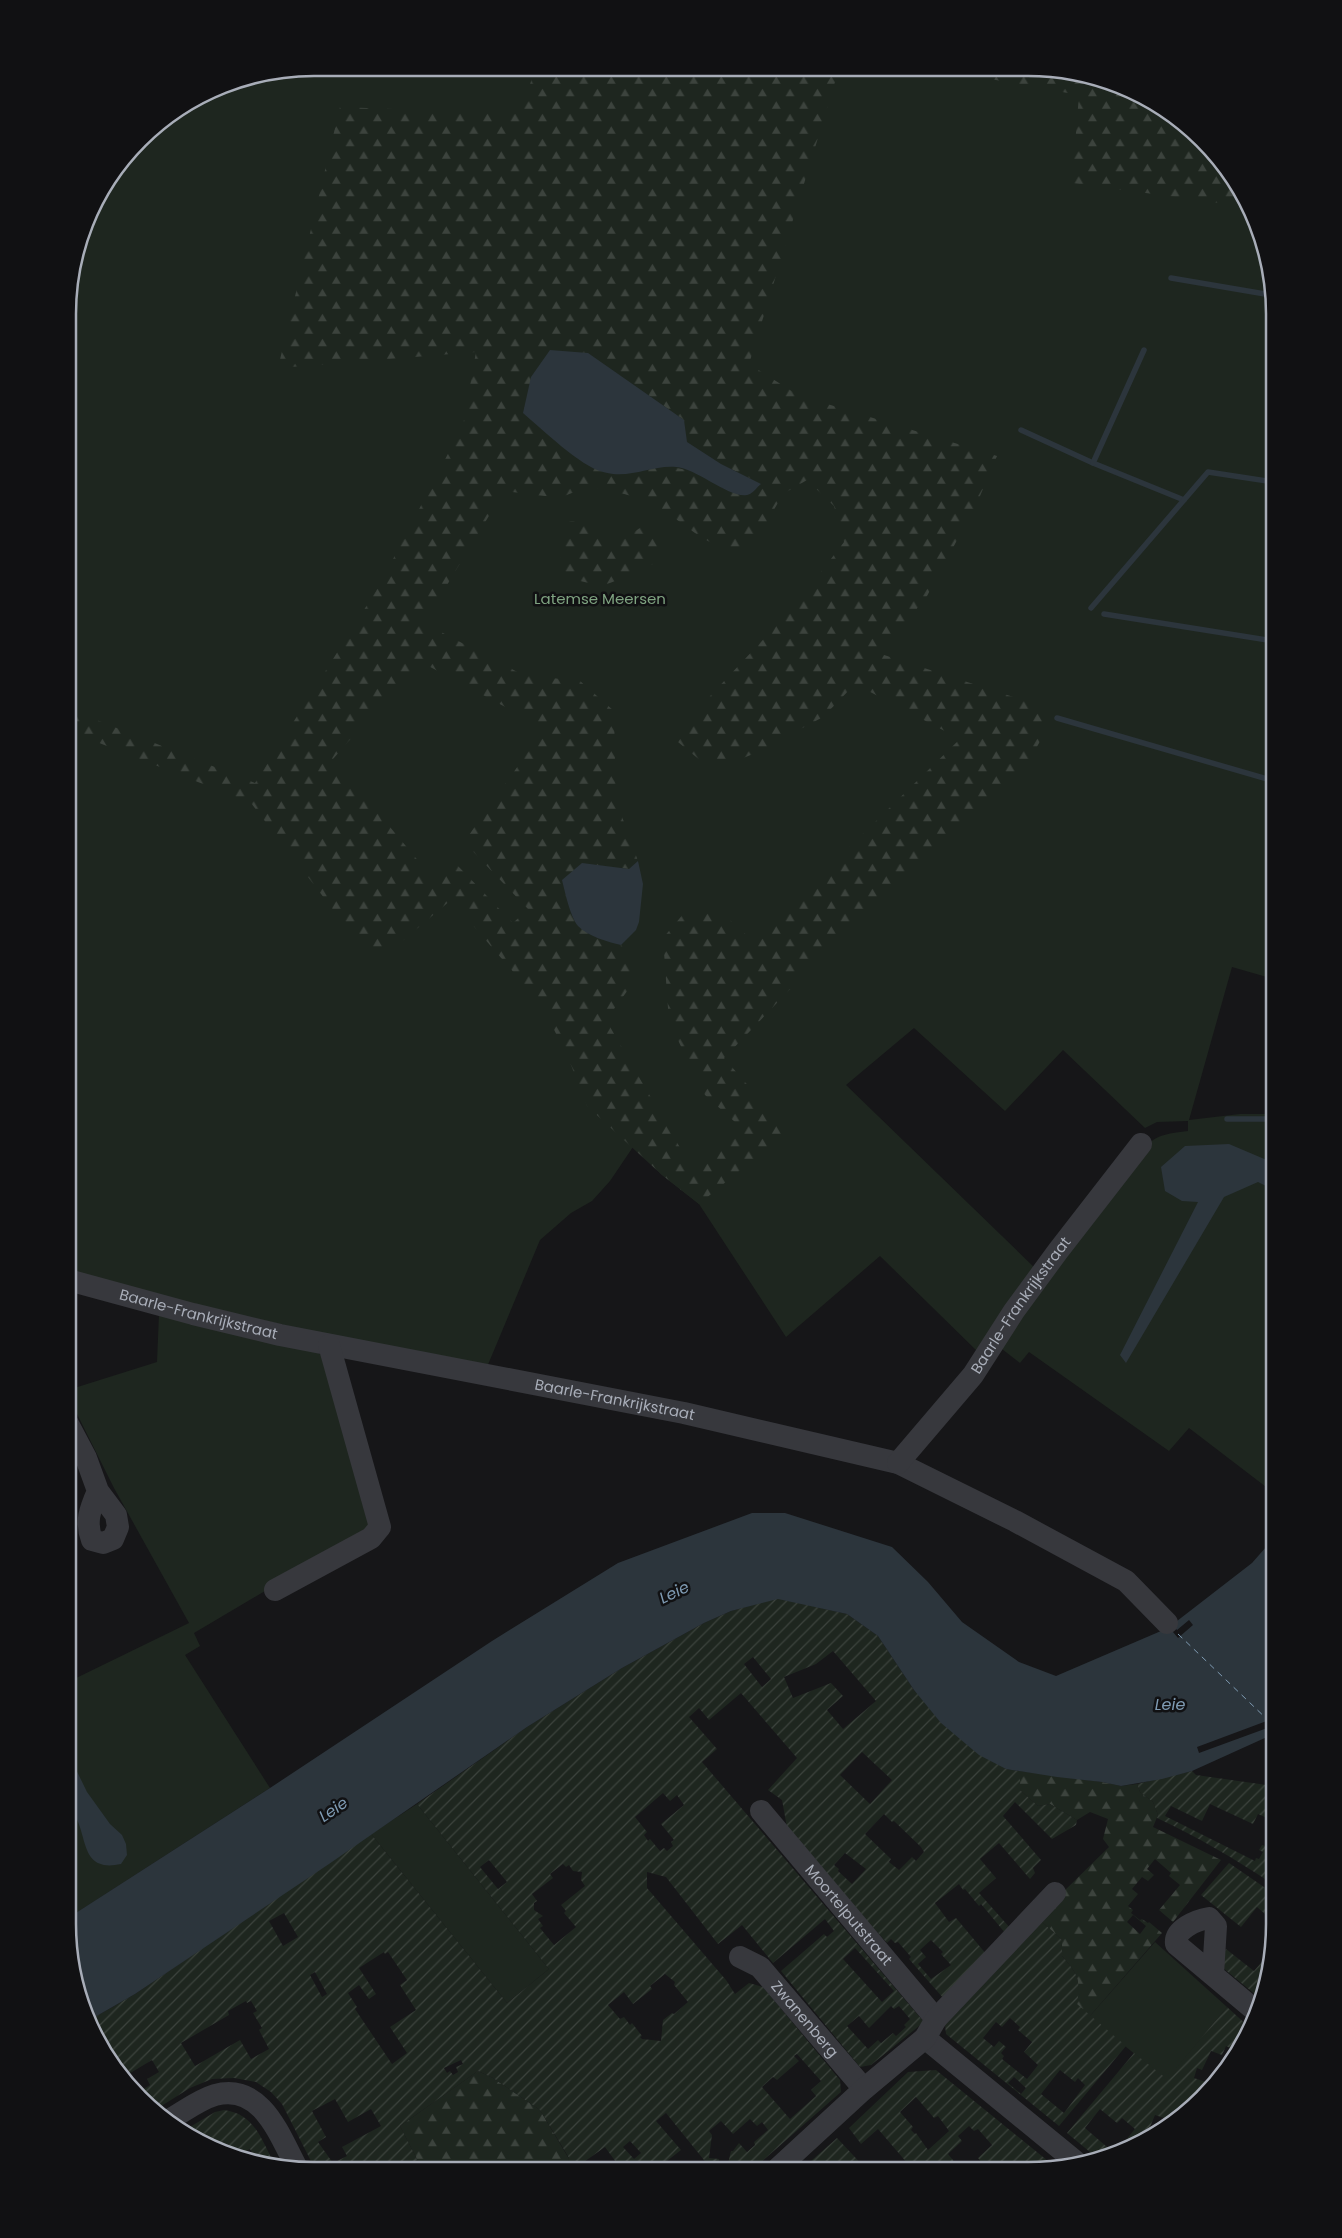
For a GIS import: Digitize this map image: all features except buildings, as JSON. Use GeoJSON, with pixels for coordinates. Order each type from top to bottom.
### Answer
{"type":"FeatureCollection","features":[{"type":"Feature","properties":{"kind":"street","name":"Baarle-Frankrijkstraat"},"geometry":{"type":"LineString","coordinates":[[898,1463],[973,1375],[1014,1311],[1140,1144]]}},
{"type":"Feature","properties":{"kind":"street","name":"Baarle-Frankrijkstraat"},"geometry":{"type":"LineString","coordinates":[[76,1282],[193,1314],[329,1345],[684,1413],[898,1463],[920,1472],[1126,1581],[1168,1623]]}},
{"type":"Feature","properties":{"kind":"street"},"geometry":{"type":"LineString","coordinates":[[275,1590],[370,1538],[380,1527],[345,1409],[329,1345]]}},
{"type":"Feature","properties":{"kind":"street"},"geometry":{"type":"LineString","coordinates":[[76,1439],[86,1458],[98,1492]]}},
{"type":"Feature","properties":{"kind":"street","name":"Moortelputstraat"},"geometry":{"type":"LineString","coordinates":[[761,1811],[930,2028],[1071,2158]]}},
{"type":"Feature","properties":{"kind":"street"},"geometry":{"type":"LineString","coordinates":[[785,2162],[930,2028],[1055,1893]]}},
{"type":"Feature","properties":{"kind":"street","name":"Zwanenberg"},"geometry":{"type":"LineString","coordinates":[[740,1957],[760,1967],[864,2090]]}},
{"type":"Feature","properties":{"kind":"street"},"geometry":{"type":"LineString","coordinates":[[1212,1974],[1251,2007]]}},
{"type":"Feature","properties":{"kind":"street"},"geometry":{"type":"LineString","coordinates":[[175,2117],[216,2095],[245,2097],[255,2102],[269,2115],[293,2161]]}},
{"type":"Feature","properties":{"kind":"green space","name":"Latemse Meersen"},"geometry":{"type":"Polygon","coordinates":[[[314,76],[1028,76],[1059,78],[1089,84],[1119,94],[1147,108],[1185,135],[1207,157],[1226,182],[1248,223],[1258,253],[1264,283],[1266,314],[1266,977],[1232,967],[1189,1120],[1240,1114],[1266,1114],[1266,1487],[1189,1428],[1169,1451],[1029,1352],[1020,1363],[1002,1349],[1013,1328],[1140,1151],[1157,1138],[1188,1131],[1188,1121],[1157,1122],[1145,1128],[1063,1050],[1005,1111],[914,1028],[846,1085],[1037,1270],[978,1352],[880,1256],[786,1337],[699,1204],[662,1175],[633,1147],[610,1181],[592,1201],[571,1213],[540,1240],[487,1367],[446,1362],[76,1278],[76,314],[78,283],[84,253],[94,223],[108,195],[135,157],[157,135],[182,116],[223,94],[253,84],[283,78],[314,76]]]}},
{"type":"Feature","properties":{"kind":"green space"},"geometry":{"type":"Polygon","coordinates":[[[533,76],[837,76],[749,364],[798,395],[997,456],[977,503],[927,596],[881,654],[1023,700],[1051,722],[1026,766],[798,981],[724,1058],[788,1131],[699,1204],[662,1175],[587,1106],[571,1065],[549,1019],[522,982],[451,900],[375,964],[251,803],[76,734],[76,712],[255,783],[379,586],[463,425],[476,352],[278,368],[340,107],[521,114],[533,76]],[[550,350],[665,467],[690,471],[727,491],[760,483],[721,464],[687,441],[684,420],[588,353],[550,350]],[[807,480],[783,494],[753,546],[738,549],[724,547],[711,542],[662,509],[626,494],[589,488],[557,497],[504,491],[424,623],[523,675],[580,681],[614,711],[616,800],[638,861],[629,869],[582,863],[602,940],[621,945],[635,962],[633,983],[606,1020],[693,1170],[745,1131],[705,1095],[669,1022],[663,938],[685,912],[720,911],[753,941],[960,739],[855,684],[823,717],[758,752],[731,763],[701,761],[678,742],[711,695],[793,608],[844,542],[834,506],[807,480]],[[419,661],[333,759],[436,882],[457,865],[513,923],[528,909],[464,842],[545,728],[419,661]]]}},
{"type":"Feature","properties":{"kind":"green space"},"geometry":{"type":"Polygon","coordinates":[[[974,76],[1059,78],[1089,84],[1119,94],[1160,116],[1185,135],[1217,169],[1239,206],[1072,183],[1079,95],[974,76]]]}},
{"type":"Feature","properties":{"kind":"green space"},"geometry":{"type":"Polygon","coordinates":[[[571,521],[590,525],[605,538],[629,535],[643,526],[656,530],[662,540],[657,561],[644,570],[602,586],[567,578],[559,552],[562,525],[571,521]]]}},
{"type":"Feature","properties":{"kind":"green space"},"geometry":{"type":"Polygon","coordinates":[[[159,1314],[312,1349],[323,1356],[369,1524],[363,1532],[348,1542],[194,1633],[200,1646],[185,1655],[270,1788],[76,1913],[76,1678],[189,1623],[114,1488],[76,1412],[76,1387],[157,1362],[159,1314]]]}},
{"type":"Feature","properties":{"kind":"green space"},"geometry":{"type":"Polygon","coordinates":[[[778,1598],[847,1614],[878,1636],[914,1690],[1006,1769],[1020,1771],[1020,1790],[1038,1806],[1050,1804],[1077,1820],[1076,1825],[1052,1839],[1015,1802],[1003,1816],[1041,1860],[1033,1868],[1035,1873],[1030,1879],[999,1843],[980,1859],[996,1878],[979,1893],[1011,1929],[1006,1934],[981,1904],[979,1906],[959,1884],[935,1903],[949,1922],[956,1918],[987,1955],[944,1999],[909,1959],[911,1957],[898,1942],[895,1943],[891,1939],[887,1943],[788,1833],[782,1800],[768,1790],[797,1758],[741,1693],[709,1720],[699,1708],[689,1717],[717,1749],[702,1762],[924,2022],[871,2065],[860,2067],[781,1971],[824,1934],[827,1937],[834,1931],[825,1919],[773,1963],[742,1925],[718,1944],[666,1877],[647,1872],[647,1888],[726,1980],[735,1994],[749,1983],[763,1987],[840,2080],[841,2092],[761,2162],[728,2162],[731,2151],[739,2143],[747,2152],[755,2145],[754,2142],[768,2130],[762,2122],[757,2126],[750,2119],[733,2134],[721,2121],[709,2131],[712,2135],[709,2158],[719,2159],[719,2162],[706,2162],[666,2113],[656,2121],[681,2150],[668,2162],[616,2162],[605,2147],[584,2162],[568,2162],[569,2158],[540,2110],[493,2078],[478,2071],[400,2126],[418,2162],[335,2162],[347,2156],[342,2147],[381,2126],[371,2109],[348,2122],[335,2099],[312,2111],[326,2137],[318,2142],[332,2162],[311,2162],[282,2104],[271,2092],[256,2082],[234,2078],[212,2079],[190,2088],[161,2106],[143,2089],[150,2085],[147,2079],[159,2072],[152,2060],[129,2074],[125,2069],[108,2043],[95,2017],[135,1994],[371,1834],[507,2003],[549,1969],[417,1804],[527,1727],[622,1668],[704,1623],[731,1611],[778,1598]],[[833,1651],[816,1664],[784,1677],[793,1698],[831,1683],[843,1696],[827,1710],[843,1729],[876,1701],[833,1651]],[[753,1657],[744,1664],[762,1687],[771,1679],[753,1657]],[[862,1752],[840,1775],[870,1804],[892,1780],[862,1752]],[[663,1793],[635,1817],[647,1832],[644,1835],[648,1841],[650,1839],[660,1851],[664,1848],[667,1851],[673,1846],[671,1842],[674,1840],[661,1824],[684,1805],[677,1795],[670,1801],[663,1793]],[[884,1814],[865,1834],[891,1859],[889,1862],[899,1870],[912,1857],[916,1861],[924,1852],[894,1821],[892,1822],[884,1814]],[[845,1853],[834,1865],[839,1869],[838,1871],[852,1884],[866,1869],[845,1853]],[[489,1860],[480,1867],[498,1889],[507,1882],[489,1860]],[[563,1864],[550,1874],[553,1878],[532,1894],[537,1901],[534,1903],[534,1910],[543,1916],[538,1919],[543,1926],[540,1928],[554,1945],[576,1927],[564,1913],[566,1911],[561,1905],[585,1886],[581,1880],[582,1872],[573,1871],[569,1865],[566,1867],[563,1864]],[[284,1913],[269,1921],[283,1946],[298,1937],[284,1913]],[[931,1940],[920,1950],[926,1957],[918,1964],[931,1979],[951,1965],[941,1954],[943,1952],[931,1940]],[[855,1948],[843,1959],[882,2002],[894,1991],[855,1948]],[[384,1952],[359,1968],[376,1994],[369,1999],[359,1985],[348,1993],[357,2007],[355,2009],[392,2064],[407,2053],[390,2027],[416,2010],[400,1985],[407,1980],[388,1952],[385,1954],[384,1952]],[[315,1972],[310,1975],[322,1997],[327,1994],[315,1972]],[[665,1974],[650,1986],[652,1989],[633,2004],[624,1992],[608,2005],[620,2019],[624,2017],[630,2025],[632,2023],[642,2036],[640,2037],[642,2039],[661,2041],[663,2020],[672,2013],[674,2014],[688,2002],[674,1985],[675,1982],[665,1974]],[[246,2001],[228,2011],[229,2015],[181,2043],[195,2066],[240,2040],[251,2059],[269,2049],[259,2030],[262,2028],[253,2013],[257,2011],[251,2001],[247,2003],[246,2001]],[[891,2006],[869,2028],[859,2016],[847,2026],[868,2049],[878,2040],[881,2043],[893,2033],[896,2036],[906,2027],[904,2025],[910,2019],[899,2006],[894,2009],[891,2006]],[[797,2054],[794,2056],[799,2061],[777,2080],[773,2077],[762,2087],[790,2119],[816,2096],[811,2090],[821,2081],[797,2054]],[[461,2060],[444,2068],[447,2073],[450,2071],[453,2075],[458,2072],[456,2067],[463,2064],[461,2060]],[[630,2141],[623,2147],[634,2159],[641,2153],[630,2141]]]}},
{"type":"Feature","properties":{"kind":"green space"},"geometry":{"type":"Polygon","coordinates":[[[1020,1771],[1121,1786],[1137,1784],[1140,1792],[1153,1802],[1158,1815],[1153,1827],[1221,1860],[1173,1922],[1159,1910],[1180,1885],[1169,1876],[1171,1873],[1155,1859],[1147,1869],[1154,1875],[1148,1881],[1142,1877],[1132,1889],[1138,1894],[1128,1906],[1133,1910],[1131,1913],[1140,1920],[1149,1922],[1162,1933],[1089,2017],[1076,2004],[1077,1978],[1072,1968],[1062,1956],[1062,1940],[1041,1921],[1060,1895],[1109,1847],[1103,1839],[1108,1819],[1090,1812],[1077,1820],[1050,1804],[1038,1806],[1020,1790],[1020,1771]],[[1133,1915],[1127,1922],[1140,1934],[1146,1926],[1133,1915]]]}},
{"type":"Feature","properties":{"kind":"green space"},"geometry":{"type":"Polygon","coordinates":[[[1192,1771],[1196,1775],[1266,1785],[1266,1818],[1258,1814],[1253,1824],[1210,1804],[1202,1821],[1171,1806],[1165,1816],[1255,1861],[1256,1858],[1259,1859],[1263,1852],[1259,1850],[1262,1845],[1266,1846],[1266,1880],[1217,1849],[1157,1818],[1158,1815],[1153,1802],[1140,1792],[1137,1784],[1192,1771]]]}},
{"type":"Feature","properties":{"kind":"green space"},"geometry":{"type":"Polygon","coordinates":[[[417,1804],[549,1969],[507,2003],[371,1834],[417,1804]]]}},
{"type":"Feature","properties":{"kind":"green space"},"geometry":{"type":"Polygon","coordinates":[[[1229,1863],[1266,1888],[1266,1915],[1257,1907],[1241,1927],[1201,1895],[1229,1863]]]}},
{"type":"Feature","properties":{"kind":"green space"},"geometry":{"type":"Polygon","coordinates":[[[1041,1921],[1062,1940],[1062,1956],[1072,1968],[1077,1978],[1079,1989],[1077,2004],[1126,2046],[1059,2126],[946,2034],[945,2025],[1041,1921]],[[1010,2018],[1002,2027],[996,2022],[983,2038],[994,2047],[999,2041],[1006,2047],[1001,2053],[1004,2056],[1002,2059],[1027,2079],[1038,2065],[1024,2052],[1032,2042],[1018,2030],[1020,2027],[1010,2018]],[[1060,2070],[1041,2094],[1064,2113],[1085,2085],[1078,2078],[1075,2082],[1060,2070]],[[1014,2077],[1008,2083],[1021,2094],[1026,2088],[1014,2077]]]}},
{"type":"Feature","properties":{"kind":"green space"},"geometry":{"type":"Polygon","coordinates":[[[1155,1942],[1227,2007],[1167,2080],[1089,2017],[1155,1942]]]}},
{"type":"Feature","properties":{"kind":"green space"},"geometry":{"type":"Polygon","coordinates":[[[1226,1949],[1254,1971],[1263,1961],[1255,1994],[1223,1968],[1222,1958],[1226,1949]]]}},
{"type":"Feature","properties":{"kind":"green space"},"geometry":{"type":"Polygon","coordinates":[[[1227,2007],[1244,2023],[1231,2048],[1226,2046],[1222,2055],[1211,2051],[1202,2070],[1197,2068],[1194,2078],[1206,2082],[1185,2103],[1163,2120],[1164,2118],[1155,2115],[1151,2127],[1125,2141],[1135,2129],[1122,2118],[1117,2123],[1100,2109],[1085,2128],[1108,2148],[1091,2153],[1067,2133],[1134,2053],[1167,2079],[1227,2007]]]}},
{"type":"Feature","properties":{"kind":"green space"},"geometry":{"type":"Polygon","coordinates":[[[936,2070],[1048,2161],[981,2162],[978,2158],[992,2145],[978,2129],[974,2131],[969,2126],[958,2136],[962,2141],[948,2154],[954,2162],[906,2162],[878,2129],[861,2144],[849,2128],[908,2072],[936,2070]],[[916,2097],[900,2112],[913,2127],[911,2130],[916,2133],[928,2150],[949,2131],[938,2116],[934,2118],[916,2097]]]}},
{"type":"Feature","properties":{"kind":"green space"},"geometry":{"type":"Polygon","coordinates":[[[478,2071],[493,2078],[540,2110],[569,2159],[568,2162],[418,2162],[400,2126],[478,2071]]]}},
{"type":"Feature","properties":{"kind":"green space"},"geometry":{"type":"Polygon","coordinates":[[[224,2110],[244,2117],[257,2131],[271,2158],[253,2154],[250,2149],[245,2151],[223,2144],[190,2127],[215,2112],[224,2110]]]}},
{"type":"Feature","properties":{"kind":"green space"},"geometry":{"type":"Polygon","coordinates":[[[837,2138],[860,2162],[812,2162],[837,2138]]]}},
{"type":"Feature","properties":{"kind":"water"},"geometry":{"type":"Polygon","coordinates":[[[550,350],[588,353],[684,420],[687,442],[721,464],[761,484],[750,494],[743,495],[725,489],[685,469],[676,467],[613,474],[603,472],[584,463],[562,447],[523,413],[531,377],[550,350]]]}},
{"type":"Feature","properties":{"kind":"water"},"geometry":{"type":"Polygon","coordinates":[[[638,861],[643,884],[639,922],[636,930],[621,945],[598,938],[582,930],[578,926],[568,904],[562,880],[582,863],[629,869],[638,861]]]}},
{"type":"Feature","properties":{"kind":"water"},"geometry":{"type":"Polygon","coordinates":[[[1229,1144],[1266,1160],[1266,1186],[1258,1182],[1224,1197],[1126,1363],[1120,1355],[1198,1202],[1182,1201],[1165,1191],[1161,1167],[1185,1146],[1229,1144]]]}},
{"type":"Feature","properties":{"kind":"water","name":"Leie"},"geometry":{"type":"Polygon","coordinates":[[[752,1513],[785,1513],[892,1547],[928,1582],[962,1622],[1019,1662],[1056,1676],[1168,1628],[1252,1563],[1266,1547],[1266,1737],[1192,1771],[1162,1779],[1121,1786],[1006,1769],[979,1755],[941,1723],[914,1690],[878,1636],[847,1614],[778,1599],[731,1611],[704,1623],[622,1668],[527,1727],[329,1864],[135,1994],[95,2017],[84,1985],[78,1955],[76,1913],[270,1788],[492,1641],[618,1563],[752,1513]]]}},
{"type":"Feature","properties":{"kind":"water"},"geometry":{"type":"Polygon","coordinates":[[[76,1769],[87,1792],[110,1824],[122,1835],[126,1844],[127,1855],[121,1864],[106,1865],[97,1862],[90,1856],[76,1818],[76,1769]]]}},
{"type":"Feature","properties":{"kind":"pier"},"geometry":{"type":"Polygon","coordinates":[[[1189,1620],[1193,1625],[1178,1638],[1168,1626],[1171,1623],[1177,1630],[1189,1620]]]}},
{"type":"Feature","properties":{"kind":"pier"},"geometry":{"type":"Polygon","coordinates":[[[1266,1721],[1266,1728],[1199,1753],[1197,1747],[1266,1721]]]}},
{"type":"Feature","properties":{"kind":"waterway"},"geometry":{"type":"LineString","coordinates":[[1171,278],[1265,294]]}},
{"type":"Feature","properties":{"kind":"waterway"},"geometry":{"type":"LineString","coordinates":[[1093,463],[1144,350]]}},
{"type":"Feature","properties":{"kind":"waterway"},"geometry":{"type":"LineString","coordinates":[[1021,430],[1093,463],[1184,500]]}},
{"type":"Feature","properties":{"kind":"waterway"},"geometry":{"type":"LineString","coordinates":[[1091,608],[1208,472],[1266,481]]}},
{"type":"Feature","properties":{"kind":"waterway"},"geometry":{"type":"LineString","coordinates":[[1104,614],[1266,640]]}},
{"type":"Feature","properties":{"kind":"waterway"},"geometry":{"type":"LineString","coordinates":[[1057,718],[1266,779]]}},
{"type":"Feature","properties":{"kind":"waterway"},"geometry":{"type":"LineString","coordinates":[[1227,1119],[1266,1119]]}},
{"type":"Feature","properties":{"kind":"ferry route"},"geometry":{"type":"LineString","coordinates":[[1178,1634],[1266,1718]]}}]}
